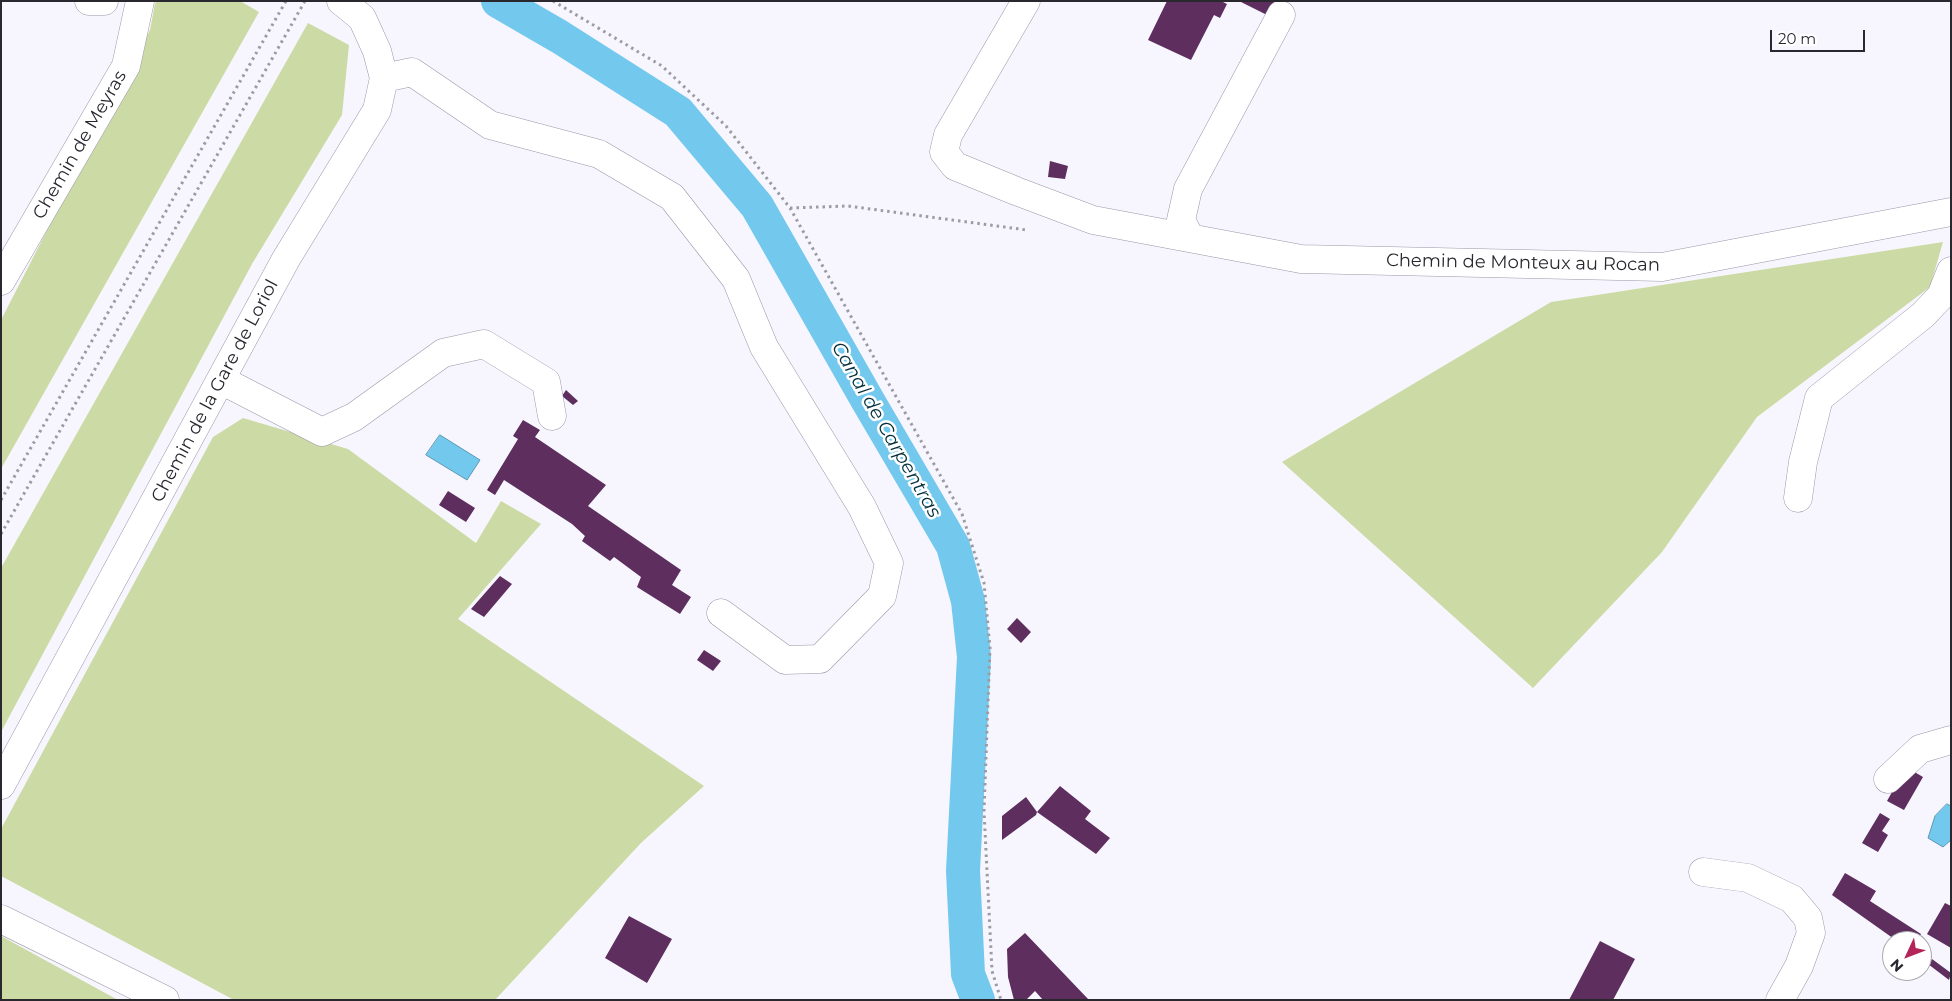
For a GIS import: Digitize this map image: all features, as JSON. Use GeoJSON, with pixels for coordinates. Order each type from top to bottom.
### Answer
{"type":"FeatureCollection","features":[{"type":"Feature","properties":{"kind":"street"},"geometry":{"type":"LineString","coordinates":[[89,1],[104,1]]}},
{"type":"Feature","properties":{"kind":"street","name":"Chemin de Meyras"},"geometry":{"type":"LineString","coordinates":[[1,281],[126,66],[140,1]]}},
{"type":"Feature","properties":{"kind":"street","name":"Chemin de la Gare de Loriol"},"geometry":{"type":"LineString","coordinates":[[1,785],[286,259],[376,110],[384,78],[377,51],[362,18],[341,1]]}},
{"type":"Feature","properties":{"kind":"street","name":"Chemin de Monteux au Rocan"},"geometry":{"type":"LineString","coordinates":[[1026,1],[948,135],[944,152],[955,166],[1093,220],[1300,259],[1662,267],[1951,212]]}},
{"type":"Feature","properties":{"kind":"street"},"geometry":{"type":"LineString","coordinates":[[1190,238],[1181,220],[1188,189],[1281,14]]}},
{"type":"Feature","properties":{"kind":"street"},"geometry":{"type":"LineString","coordinates":[[384,78],[412,72],[490,124],[599,154],[672,197],[736,280],[764,346],[862,507],[889,563],[882,596],[820,658],[785,660],[721,613]]}},
{"type":"Feature","properties":{"kind":"street"},"geometry":{"type":"LineString","coordinates":[[1798,498],[1803,462],[1819,398],[1923,315],[1941,296],[1951,272]]}},
{"type":"Feature","properties":{"kind":"street"},"geometry":{"type":"LineString","coordinates":[[220,380],[322,432],[354,417],[443,353],[484,344],[546,382],[552,416]]}},
{"type":"Feature","properties":{"kind":"street"},"geometry":{"type":"LineString","coordinates":[[1888,780],[1920,749],[1951,740]]}},
{"type":"Feature","properties":{"kind":"street"},"geometry":{"type":"LineString","coordinates":[[1704,872],[1748,878],[1792,899],[1808,918],[1811,933],[1799,966],[1780,1000]]}},
{"type":"Feature","properties":{"kind":"street"},"geometry":{"type":"LineString","coordinates":[[1,919],[165,1000]]}},
{"type":"Feature","properties":{"kind":"path"},"geometry":{"type":"LineString","coordinates":[[1,500],[286,1]]}},
{"type":"Feature","properties":{"kind":"path"},"geometry":{"type":"LineString","coordinates":[[1,534],[305,1]]}},
{"type":"Feature","properties":{"kind":"path"},"geometry":{"type":"LineString","coordinates":[[553,1],[662,66],[726,126],[790,208],[962,514],[984,583],[990,648],[984,811],[992,971],[1001,1000]]}},
{"type":"Feature","properties":{"kind":"path"},"geometry":{"type":"LineString","coordinates":[[790,208],[848,206],[1035,230]]}},
{"type":"Feature","properties":{"kind":"green space"},"geometry":{"type":"Polygon","coordinates":[[[158,1],[240,1],[259,12],[1,469],[1,320],[150,30],[155,3],[158,1]]]}},
{"type":"Feature","properties":{"kind":"green space"},"geometry":{"type":"Polygon","coordinates":[[[308,23],[349,45],[342,115],[252,264],[1,732],[1,568],[308,23]]]}},
{"type":"Feature","properties":{"kind":"green space"},"geometry":{"type":"Polygon","coordinates":[[[1943,242],[1930,287],[1757,417],[1662,552],[1533,688],[1282,462],[1551,302],[1943,242]]]}},
{"type":"Feature","properties":{"kind":"green space"},"geometry":{"type":"Polygon","coordinates":[[[243,418],[348,449],[476,543],[501,501],[541,524],[458,619],[704,786],[641,843],[495,1000],[234,1000],[1,876],[1,829],[213,437],[243,418]]]}},
{"type":"Feature","properties":{"kind":"green space"},"geometry":{"type":"Polygon","coordinates":[[[1,936],[118,1000],[1,1000],[1,936]]]}},
{"type":"Feature","properties":{"kind":"water"},"geometry":{"type":"Polygon","coordinates":[[[440,435],[480,460],[467,480],[426,455],[440,435]]]}},
{"type":"Feature","properties":{"kind":"water"},"geometry":{"type":"Polygon","coordinates":[[[1947,804],[1951,806],[1951,840],[1943,847],[1928,838],[1935,816],[1947,804]]]}},
{"type":"Feature","properties":{"kind":"building"},"geometry":{"type":"Polygon","coordinates":[[[1167,1],[1221,1],[1227,4],[1220,18],[1214,15],[1191,60],[1148,40],[1167,1]]]}},
{"type":"Feature","properties":{"kind":"building"},"geometry":{"type":"Polygon","coordinates":[[[1239,1],[1279,1],[1271,17],[1239,1]]]}},
{"type":"Feature","properties":{"kind":"building"},"geometry":{"type":"Polygon","coordinates":[[[1050,161],[1068,166],[1065,179],[1048,177],[1050,161]]]}},
{"type":"Feature","properties":{"kind":"building"},"geometry":{"type":"Polygon","coordinates":[[[566,390],[578,401],[573,405],[562,396],[566,390]]]}},
{"type":"Feature","properties":{"kind":"building"},"geometry":{"type":"Polygon","coordinates":[[[523,420],[540,430],[535,437],[606,485],[588,506],[681,570],[672,585],[691,597],[680,614],[637,587],[641,577],[614,557],[610,561],[582,541],[585,536],[572,524],[504,480],[495,495],[487,490],[518,439],[513,436],[523,420]]]}},
{"type":"Feature","properties":{"kind":"building"},"geometry":{"type":"Polygon","coordinates":[[[448,491],[475,508],[466,522],[439,505],[448,491]]]}},
{"type":"Feature","properties":{"kind":"building"},"geometry":{"type":"Polygon","coordinates":[[[500,576],[512,584],[484,617],[471,609],[500,576]]]}},
{"type":"Feature","properties":{"kind":"building"},"geometry":{"type":"Polygon","coordinates":[[[1017,618],[1031,632],[1021,643],[1007,629],[1017,618]]]}},
{"type":"Feature","properties":{"kind":"building"},"geometry":{"type":"Polygon","coordinates":[[[704,650],[721,661],[713,671],[697,660],[704,650]]]}},
{"type":"Feature","properties":{"kind":"building"},"geometry":{"type":"Polygon","coordinates":[[[1906,767],[1923,777],[1904,810],[1887,801],[1906,767]]]}},
{"type":"Feature","properties":{"kind":"building"},"geometry":{"type":"Polygon","coordinates":[[[1060,786],[1091,811],[1085,819],[1110,838],[1096,854],[1037,812],[1060,786]]]}},
{"type":"Feature","properties":{"kind":"building"},"geometry":{"type":"Polygon","coordinates":[[[1026,797],[1037,812],[1036,815],[1002,840],[1002,816],[1026,797]]]}},
{"type":"Feature","properties":{"kind":"building"},"geometry":{"type":"Polygon","coordinates":[[[1880,813],[1890,819],[1882,831],[1888,835],[1878,852],[1862,843],[1880,813]]]}},
{"type":"Feature","properties":{"kind":"building"},"geometry":{"type":"Polygon","coordinates":[[[1845,873],[1876,891],[1870,901],[1916,931],[1883,931],[1832,895],[1845,873]]]}},
{"type":"Feature","properties":{"kind":"building"},"geometry":{"type":"Polygon","coordinates":[[[1945,903],[1951,906],[1951,948],[1932,937],[1932,931],[1929,931],[1945,903]]]}},
{"type":"Feature","properties":{"kind":"building"},"geometry":{"type":"Polygon","coordinates":[[[629,916],[672,939],[647,983],[605,958],[629,916]]]}},
{"type":"Feature","properties":{"kind":"building"},"geometry":{"type":"Polygon","coordinates":[[[1025,933],[1089,1000],[1043,1000],[1035,991],[1026,1000],[1014,1000],[1008,977],[1007,949],[1025,933]]]}},
{"type":"Feature","properties":{"kind":"building"},"geometry":{"type":"Polygon","coordinates":[[[1600,941],[1635,959],[1613,1000],[1569,1000],[1600,941]]]}},
{"type":"Feature","properties":{"kind":"building"},"geometry":{"type":"Polygon","coordinates":[[[1932,959],[1951,973],[1949,980],[1932,967],[1932,959]]]}},
{"type":"Feature","properties":{"kind":"waterway","name":"Canal de Carpentras"},"geometry":{"type":"LineString","coordinates":[[498,1],[560,37],[678,112],[757,206],[953,546],[968,601],[974,657],[963,871],[968,974],[978,1000]]}}]}
